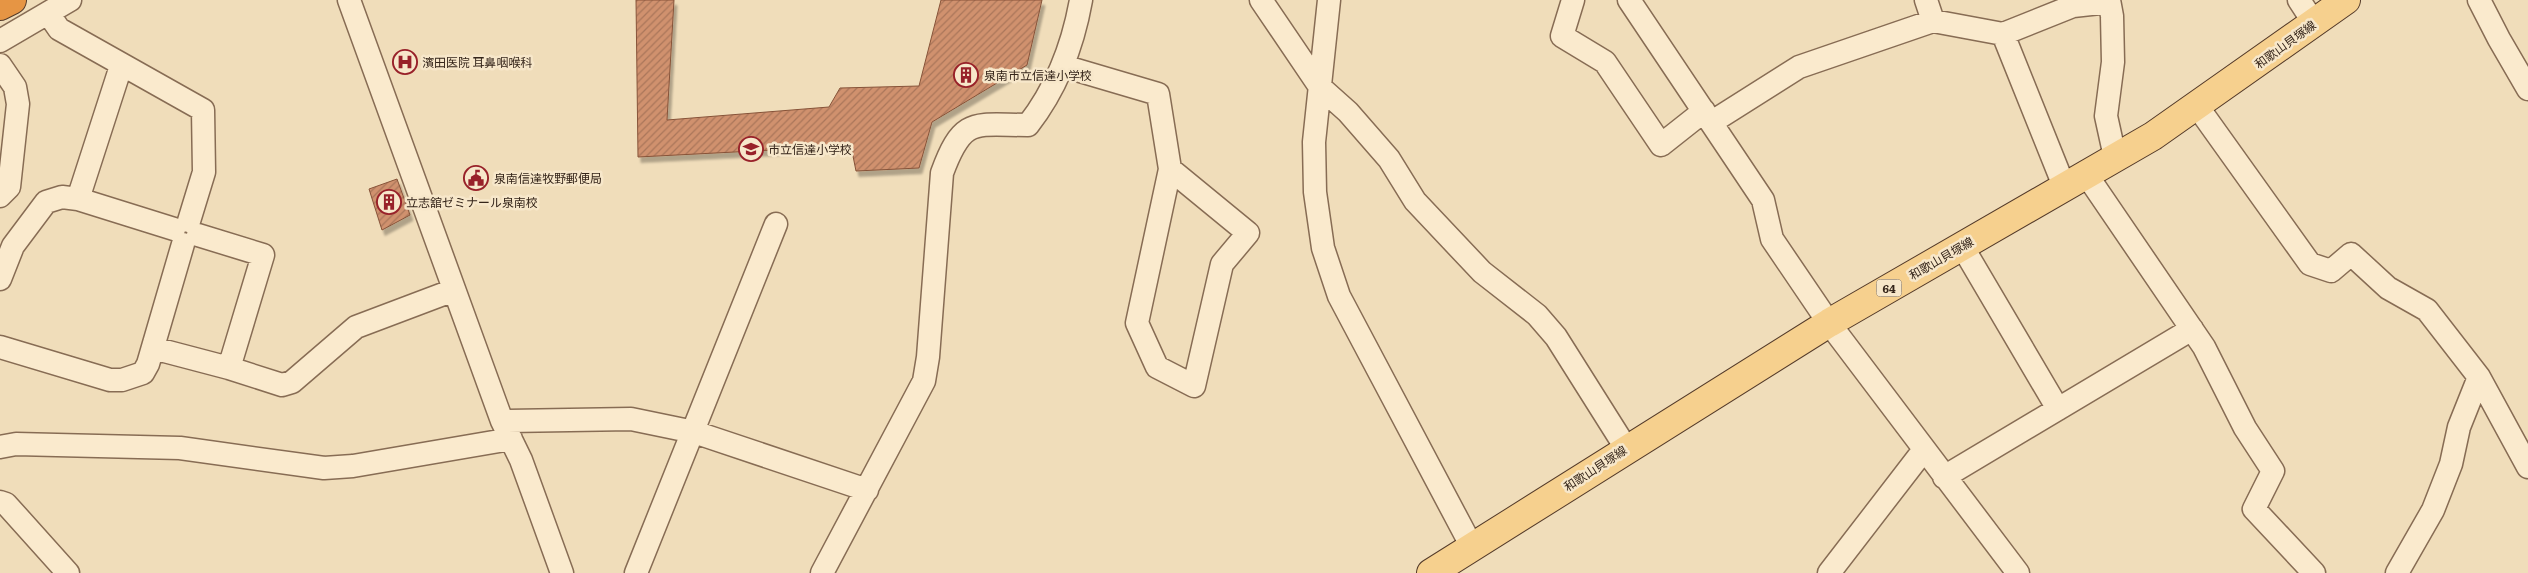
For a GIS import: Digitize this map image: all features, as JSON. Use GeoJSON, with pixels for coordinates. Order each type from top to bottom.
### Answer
{"type":"FeatureCollection","features":[{"type":"Feature","properties":{"kind":"highway"},"geometry":{"type":"LineString","coordinates":[[0,6],[12,0]]}},
{"type":"Feature","properties":{"kind":"main road","name":"和歌山貝塚線"},"geometry":{"type":"LineString","coordinates":[[1431,573],[1626,448],[1829,323],[2115,157],[2197,106],[2346,0]]}},
{"type":"Feature","properties":{"kind":"street"},"geometry":{"type":"LineString","coordinates":[[0,41],[70,0]]}},
{"type":"Feature","properties":{"kind":"street"},"geometry":{"type":"LineString","coordinates":[[349,0],[506,430],[521,460],[562,573]]}},
{"type":"Feature","properties":{"kind":"street"},"geometry":{"type":"LineString","coordinates":[[822,573],[924,381],[928,357],[942,173],[951,148],[964,132],[975,125],[1028,125],[1040,109],[1063,66],[1080,0]]}},
{"type":"Feature","properties":{"kind":"street"},"geometry":{"type":"LineString","coordinates":[[1260,0],[1320,87],[1348,112],[1389,159],[1416,202],[1482,272],[1537,315],[1556,337],[1626,448]]}},
{"type":"Feature","properties":{"kind":"street"},"geometry":{"type":"LineString","coordinates":[[1329,0],[1314,142],[1315,192],[1323,248],[1339,296],[1472,548]]}},
{"type":"Feature","properties":{"kind":"street"},"geometry":{"type":"LineString","coordinates":[[1573,0],[1562,36],[1605,62],[1661,145],[1799,67],[1929,10],[2003,34],[2073,6],[2109,1],[2112,16],[2113,62],[2106,116],[2115,157]]}},
{"type":"Feature","properties":{"kind":"street"},"geometry":{"type":"LineString","coordinates":[[1629,0],[1763,200],[1772,239],[1829,323],[2018,573]]}},
{"type":"Feature","properties":{"kind":"street"},"geometry":{"type":"LineString","coordinates":[[2299,0],[2314,23]]}},
{"type":"Feature","properties":{"kind":"street"},"geometry":{"type":"LineString","coordinates":[[2479,0],[2498,39],[2528,89]]}},
{"type":"Feature","properties":{"kind":"street"},"geometry":{"type":"LineString","coordinates":[[0,347],[110,380],[122,380],[143,373],[153,348],[204,172],[203,110],[121,66],[59,29],[48,13]]}},
{"type":"Feature","properties":{"kind":"street"},"geometry":{"type":"LineString","coordinates":[[2003,34],[2075,180],[2192,329],[2204,347],[2245,428],[2273,471],[2254,509],[2314,573]]}},
{"type":"Feature","properties":{"kind":"street"},"geometry":{"type":"LineString","coordinates":[[0,65],[15,87],[18,104],[9,187],[0,196]]}},
{"type":"Feature","properties":{"kind":"street"},"geometry":{"type":"LineString","coordinates":[[78,199],[121,66]]}},
{"type":"Feature","properties":{"kind":"street"},"geometry":{"type":"LineString","coordinates":[[1063,66],[1158,94],[1170,169],[1138,323],[1157,367],[1194,386],[1222,264],[1248,233],[1170,169]]}},
{"type":"Feature","properties":{"kind":"street"},"geometry":{"type":"LineString","coordinates":[[2197,106],[2310,264],[2331,272],[2351,254],[2388,288],[2427,310],[2478,377],[2528,467]]}},
{"type":"Feature","properties":{"kind":"street"},"geometry":{"type":"LineString","coordinates":[[0,279],[13,246],[46,202],[62,197],[78,199],[263,255],[229,368]]}},
{"type":"Feature","properties":{"kind":"street"},"geometry":{"type":"LineString","coordinates":[[636,573],[776,224]]}},
{"type":"Feature","properties":{"kind":"street"},"geometry":{"type":"LineString","coordinates":[[1962,246],[2058,409]]}},
{"type":"Feature","properties":{"kind":"street"},"geometry":{"type":"LineString","coordinates":[[153,348],[229,368],[282,385],[292,382],[356,327],[454,290]]}},
{"type":"Feature","properties":{"kind":"street"},"geometry":{"type":"LineString","coordinates":[[1944,477],[2192,329]]}},
{"type":"Feature","properties":{"kind":"street"},"geometry":{"type":"LineString","coordinates":[[2397,573],[2433,510],[2451,464],[2459,428],[2478,377]]}},
{"type":"Feature","properties":{"kind":"street"},"geometry":{"type":"LineString","coordinates":[[0,447],[16,444],[180,448],[324,468],[353,466],[506,430],[631,419],[694,432],[866,490]]}},
{"type":"Feature","properties":{"kind":"street"},"geometry":{"type":"LineString","coordinates":[[1829,573],[1924,451]]}},
{"type":"Feature","properties":{"kind":"street"},"geometry":{"type":"LineString","coordinates":[[0,502],[6,504],[68,573]]}},
{"type":"Feature","properties":{"kind":"building","name":"泉南市立信達小学校"},"geometry":{"type":"Polygon","coordinates":[[[636,0],[674,0],[667,120],[829,107],[840,88],[919,86],[941,0],[1042,0],[1027,65],[932,122],[919,168],[856,171],[851,146],[638,157],[636,0]]]}},
{"type":"Feature","properties":{"kind":"building","name":"立志舘ゼミナール泉南校"},"geometry":{"type":"Polygon","coordinates":[[[397,179],[410,215],[382,230],[369,189],[397,179]]]}},
{"type":"Feature","properties":{"kind":"place","name":"濱田医院 耳鼻咽喉科"},"geometry":{"type":"Point","coordinates":[405,62]}},
{"type":"Feature","properties":{"kind":"place","name":"泉南市立信達小学校"},"geometry":{"type":"Point","coordinates":[966,75]}},
{"type":"Feature","properties":{"kind":"place","name":"市立信達小学校"},"geometry":{"type":"Point","coordinates":[751,149]}},
{"type":"Feature","properties":{"kind":"place","name":"泉南信達牧野郵便局"},"geometry":{"type":"Point","coordinates":[476,178]}},
{"type":"Feature","properties":{"kind":"place","name":"立志舘ゼミナール泉南校"},"geometry":{"type":"Point","coordinates":[389,202]}}]}
